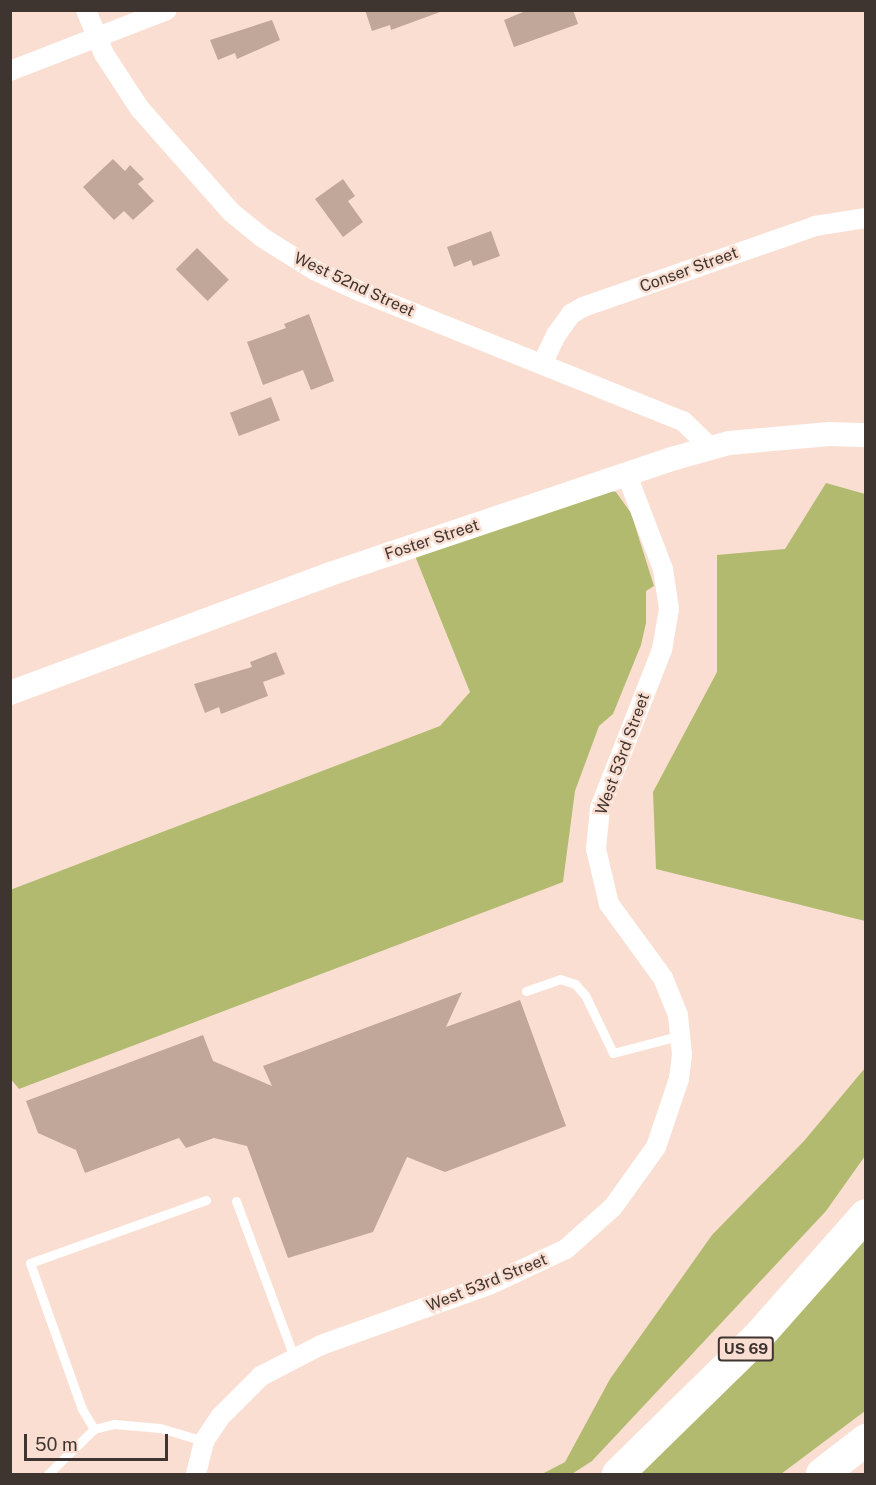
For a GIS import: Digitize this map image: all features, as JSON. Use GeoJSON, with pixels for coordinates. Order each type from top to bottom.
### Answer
{"type":"FeatureCollection","features":[{"type":"Feature","properties":{"kind":"highway","name":"US 69"},"geometry":{"type":"LineString","coordinates":[[618,1474],[757,1338],[866,1215]]}},
{"type":"Feature","properties":{"kind":"highway"},"geometry":{"type":"LineString","coordinates":[[822,1474],[866,1440]]}},
{"type":"Feature","properties":{"kind":"street","name":"West 52nd Street"},"geometry":{"type":"LineString","coordinates":[[86,10],[97,38],[140,109],[231,212],[263,238],[314,270],[359,291],[683,421],[710,447]]}},
{"type":"Feature","properties":{"kind":"street"},"geometry":{"type":"LineString","coordinates":[[10,70],[167,10]]}},
{"type":"Feature","properties":{"kind":"street","name":"Conser Street"},"geometry":{"type":"LineString","coordinates":[[542,364],[556,335],[571,314],[583,307],[815,226],[866,218]]}},
{"type":"Feature","properties":{"kind":"street","name":"Foster Street"},"geometry":{"type":"LineString","coordinates":[[10,693],[330,574],[710,447],[830,434],[866,435]]}},
{"type":"Feature","properties":{"kind":"street","name":"West 53rd Street"},"geometry":{"type":"LineString","coordinates":[[196,1474],[204,1441],[238,1397],[261,1376],[294,1357],[489,1285],[566,1249],[613,1207],[656,1148],[679,1079],[682,1035],[663,978],[609,904],[596,849],[600,808],[662,650],[669,609],[663,569],[627,475]]}},
{"type":"Feature","properties":{"kind":"lane"},"geometry":{"type":"LineString","coordinates":[[526,991],[560,979],[575,984],[585,995],[613,1053],[682,1035]]}},
{"type":"Feature","properties":{"kind":"lane"},"geometry":{"type":"LineString","coordinates":[[94,1429],[82,1409],[30,1263],[206,1200]]}},
{"type":"Feature","properties":{"kind":"lane"},"geometry":{"type":"LineString","coordinates":[[236,1201],[294,1357]]}},
{"type":"Feature","properties":{"kind":"lane"},"geometry":{"type":"LineString","coordinates":[[48,1474],[94,1429],[114,1424],[160,1428],[204,1441]]}},
{"type":"Feature","properties":{"kind":"green space"},"geometry":{"type":"Polygon","coordinates":[[[826,483],[865,494],[865,921],[656,869],[653,792],[717,672],[717,555],[785,549],[826,483]]]}},
{"type":"Feature","properties":{"kind":"green space"},"geometry":{"type":"Polygon","coordinates":[[[602,489],[616,492],[631,513],[654,586],[646,591],[646,623],[641,645],[613,714],[599,726],[575,791],[563,882],[19,1089],[10,1078],[10,890],[440,726],[470,692],[415,556],[602,489]]]}},
{"type":"Feature","properties":{"kind":"green space"},"geometry":{"type":"Polygon","coordinates":[[[865,1068],[865,1156],[826,1211],[592,1461],[572,1474],[542,1474],[565,1462],[610,1379],[712,1235],[804,1141],[865,1068]]]}},
{"type":"Feature","properties":{"kind":"green space"},"geometry":{"type":"Polygon","coordinates":[[[865,1237],[865,1411],[781,1474],[639,1474],[759,1358],[865,1237]]]}},
{"type":"Feature","properties":{"kind":"building"},"geometry":{"type":"Polygon","coordinates":[[[365,10],[440,10],[440,12],[391,30],[390,25],[372,31],[365,10]]]}},
{"type":"Feature","properties":{"kind":"building"},"geometry":{"type":"Polygon","coordinates":[[[528,10],[573,10],[578,24],[514,47],[504,20],[528,10]]]}},
{"type":"Feature","properties":{"kind":"building"},"geometry":{"type":"Polygon","coordinates":[[[272,20],[280,40],[237,59],[235,53],[218,60],[210,40],[272,20]]]}},
{"type":"Feature","properties":{"kind":"building"},"geometry":{"type":"Polygon","coordinates":[[[113,159],[125,171],[130,165],[144,179],[138,184],[154,201],[133,220],[124,211],[114,220],[83,187],[113,159]]]}},
{"type":"Feature","properties":{"kind":"building"},"geometry":{"type":"Polygon","coordinates":[[[343,179],[355,196],[348,201],[363,222],[343,237],[315,199],[343,179]]]}},
{"type":"Feature","properties":{"kind":"building"},"geometry":{"type":"Polygon","coordinates":[[[491,231],[500,256],[473,266],[471,260],[454,267],[447,247],[491,231]]]}},
{"type":"Feature","properties":{"kind":"building"},"geometry":{"type":"Polygon","coordinates":[[[197,248],[229,280],[208,301],[176,269],[197,248]]]}},
{"type":"Feature","properties":{"kind":"building"},"geometry":{"type":"Polygon","coordinates":[[[309,314],[334,381],[311,390],[303,370],[263,385],[247,342],[286,328],[284,324],[309,314]]]}},
{"type":"Feature","properties":{"kind":"building"},"geometry":{"type":"Polygon","coordinates":[[[271,397],[280,420],[239,436],[230,413],[271,397]]]}},
{"type":"Feature","properties":{"kind":"building"},"geometry":{"type":"Polygon","coordinates":[[[276,652],[285,674],[263,682],[268,696],[221,714],[219,707],[205,713],[194,684],[252,667],[250,662],[276,652]]]}},
{"type":"Feature","properties":{"kind":"building"},"geometry":{"type":"Polygon","coordinates":[[[462,992],[446,1027],[520,1000],[566,1126],[445,1172],[407,1157],[373,1232],[288,1258],[247,1146],[214,1138],[186,1148],[179,1138],[85,1173],[76,1150],[38,1133],[26,1101],[203,1035],[213,1061],[272,1086],[263,1066],[462,992]]]}}]}
